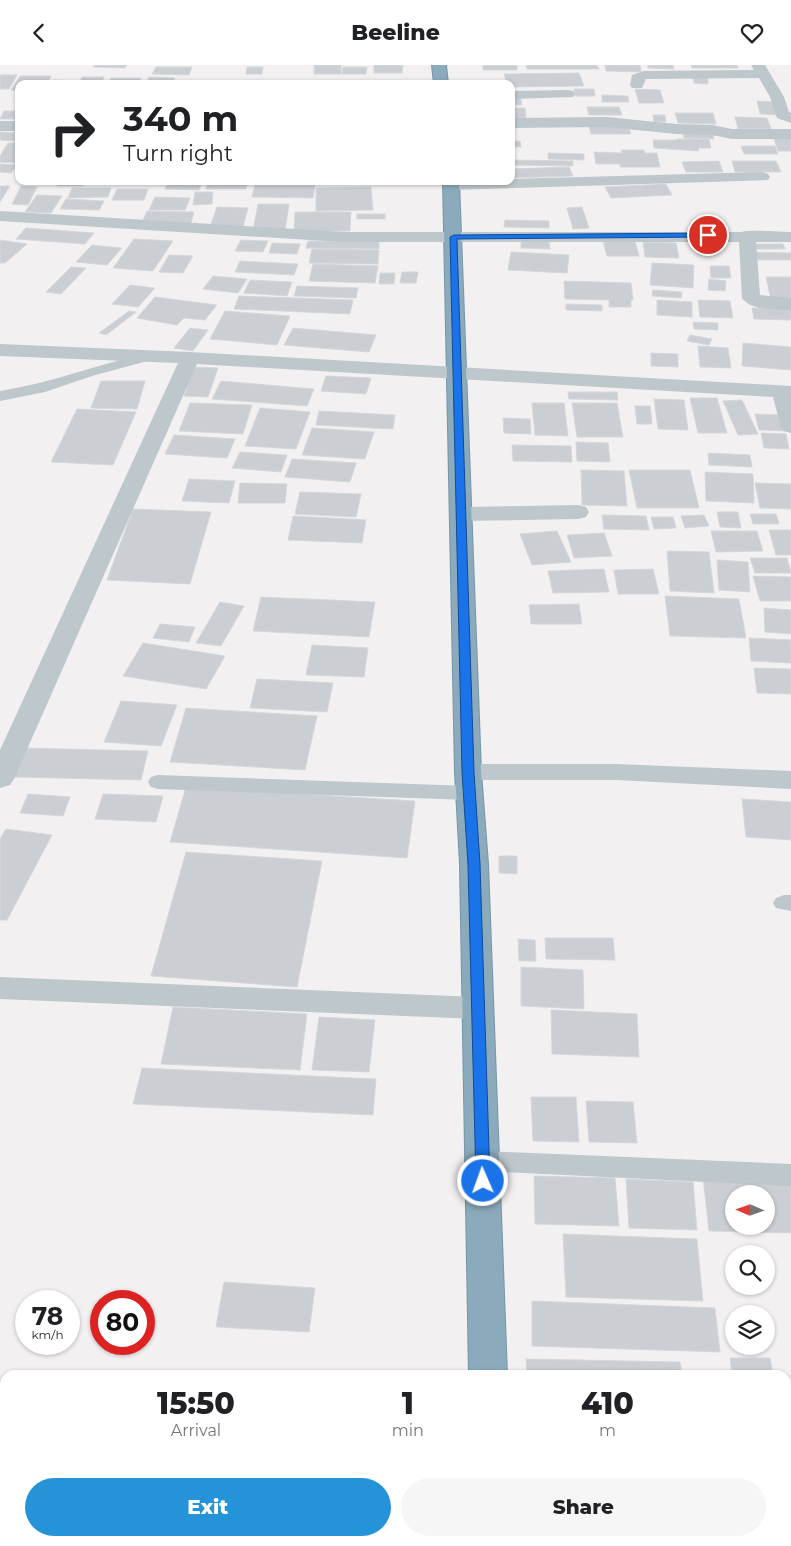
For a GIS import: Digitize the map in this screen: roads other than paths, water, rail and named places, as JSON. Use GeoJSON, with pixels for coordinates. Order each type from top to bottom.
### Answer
{"type":"FeatureCollection","features":[{"type":"Feature","properties":{"kind":"highway"},"geometry":{"type":"LineString","coordinates":[[439,65],[441,80]]}},
{"type":"Feature","properties":{"kind":"highway"},"geometry":{"type":"LineString","coordinates":[[451,185],[469,782],[474,864],[488,1370]]}},
{"type":"Feature","properties":{"kind":"street"},"geometry":{"type":"LineString","coordinates":[[637,85],[637,78],[644,75],[760,69],[772,89],[782,115],[791,118]]}},
{"type":"Feature","properties":{"kind":"street"},"geometry":{"type":"LineString","coordinates":[[515,95],[568,94]]}},
{"type":"Feature","properties":{"kind":"street"},"geometry":{"type":"LineString","coordinates":[[515,123],[607,122],[676,129],[712,129],[732,134],[791,134]]}},
{"type":"Feature","properties":{"kind":"street"},"geometry":{"type":"LineString","coordinates":[[0,126],[15,126]]}},
{"type":"Feature","properties":{"kind":"street"},"geometry":{"type":"LineString","coordinates":[[515,182],[762,177]]}},
{"type":"Feature","properties":{"kind":"street"},"geometry":{"type":"LineString","coordinates":[[2,218],[343,237],[747,235],[791,237]]}},
{"type":"Feature","properties":{"kind":"street"},"geometry":{"type":"LineString","coordinates":[[747,235],[751,298],[760,302],[791,303]]}},
{"type":"Feature","properties":{"kind":"street"},"geometry":{"type":"LineString","coordinates":[[0,350],[190,358],[787,392],[791,427]]}},
{"type":"Feature","properties":{"kind":"street"},"geometry":{"type":"LineString","coordinates":[[0,779],[190,358]]}},
{"type":"Feature","properties":{"kind":"street"},"geometry":{"type":"LineString","coordinates":[[462,514],[578,512]]}},
{"type":"Feature","properties":{"kind":"street"},"geometry":{"type":"LineString","coordinates":[[469,782],[616,772],[791,780]]}},
{"type":"Feature","properties":{"kind":"street"},"geometry":{"type":"LineString","coordinates":[[0,988],[477,1008]]}},
{"type":"Feature","properties":{"kind":"lane"},"geometry":{"type":"LineString","coordinates":[[0,396],[40,389],[86,373],[146,357]]}},
{"type":"Feature","properties":{"kind":"lane"},"geometry":{"type":"LineString","coordinates":[[158,782],[469,782]]}},
{"type":"Feature","properties":{"kind":"lane"},"geometry":{"type":"LineString","coordinates":[[483,1161],[791,1175]]}}]}
